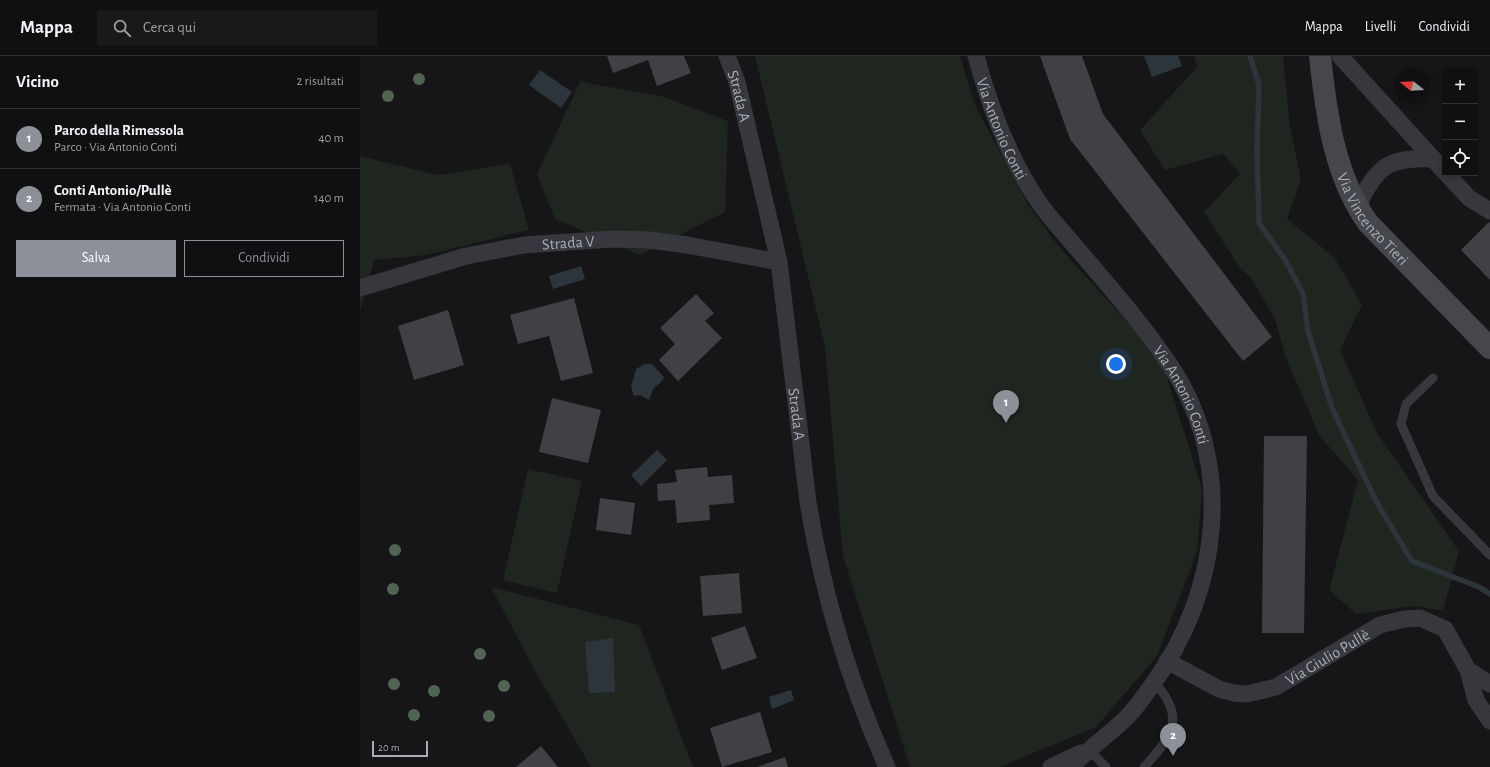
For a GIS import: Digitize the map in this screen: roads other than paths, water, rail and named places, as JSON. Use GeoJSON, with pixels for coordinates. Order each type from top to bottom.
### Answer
{"type":"FeatureCollection","features":[{"type":"Feature","properties":{"kind":"street","name":"Strada A"},"geometry":{"type":"LineString","coordinates":[[727,56],[737,82],[779,262],[814,542],[825,590],[847,667],[887,767]]}},
{"type":"Feature","properties":{"kind":"street","name":"Via Antonio Conti"},"geometry":{"type":"LineString","coordinates":[[976,56],[1004,143],[1040,204],[1118,298],[1170,364],[1193,406],[1208,456],[1213,502],[1210,549],[1203,582],[1193,613],[1154,682],[1125,719],[1088,749]]}},
{"type":"Feature","properties":{"kind":"street","name":"Via Vincenzo Tieri"},"geometry":{"type":"LineString","coordinates":[[1320,56],[1328,119],[1350,190],[1358,206],[1368,223],[1490,348]]}},
{"type":"Feature","properties":{"kind":"street"},"geometry":{"type":"LineString","coordinates":[[1340,56],[1442,169]]}},
{"type":"Feature","properties":{"kind":"street"},"geometry":{"type":"LineString","coordinates":[[1358,206],[1371,181],[1388,165],[1405,159],[1433,159]]}},
{"type":"Feature","properties":{"kind":"street"},"geometry":{"type":"LineString","coordinates":[[1449,176],[1469,198],[1490,211]]}},
{"type":"Feature","properties":{"kind":"street","name":"Strada V"},"geometry":{"type":"LineString","coordinates":[[360,288],[466,256],[524,246],[613,239],[650,240],[687,244],[779,262]]}},
{"type":"Feature","properties":{"kind":"street","name":"Via Giulio Pullè"},"geometry":{"type":"LineString","coordinates":[[1167,661],[1219,689],[1234,693],[1247,694],[1276,687],[1380,625],[1404,619],[1420,618],[1446,629],[1468,670],[1476,700],[1490,721]]}},
{"type":"Feature","properties":{"kind":"street","name":"Via Giulio Pullè"},"geometry":{"type":"LineString","coordinates":[[1468,670],[1490,684]]}},
{"type":"Feature","properties":{"kind":"street"},"geometry":{"type":"LineString","coordinates":[[1051,767],[1088,749]]}},
{"type":"Feature","properties":{"kind":"street"},"geometry":{"type":"LineString","coordinates":[[1071,767],[1088,749]]}},
{"type":"Feature","properties":{"kind":"lane"},"geometry":{"type":"LineString","coordinates":[[1433,378],[1406,404],[1401,424],[1433,496],[1490,554]]}},
{"type":"Feature","properties":{"kind":"lane"},"geometry":{"type":"LineString","coordinates":[[1144,767],[1164,746],[1172,728],[1174,713],[1162,691],[1154,682]]}},
{"type":"Feature","properties":{"kind":"lane"},"geometry":{"type":"LineString","coordinates":[[1088,749],[1106,767]]}},
{"type":"Feature","properties":{"kind":"waterway"},"geometry":{"type":"LineString","coordinates":[[1250,56],[1259,85],[1257,150],[1259,223],[1286,261],[1303,294],[1308,331],[1332,408],[1376,501],[1412,561],[1479,587],[1490,594]]}},
{"type":"Feature","properties":{"kind":"place","name":"Parco della Rimessola"},"geometry":{"type":"Point","coordinates":[1006,423]}},
{"type":"Feature","properties":{"kind":"place","name":"Conti Antonio/Pullè"},"geometry":{"type":"Point","coordinates":[1173,756]}}]}
